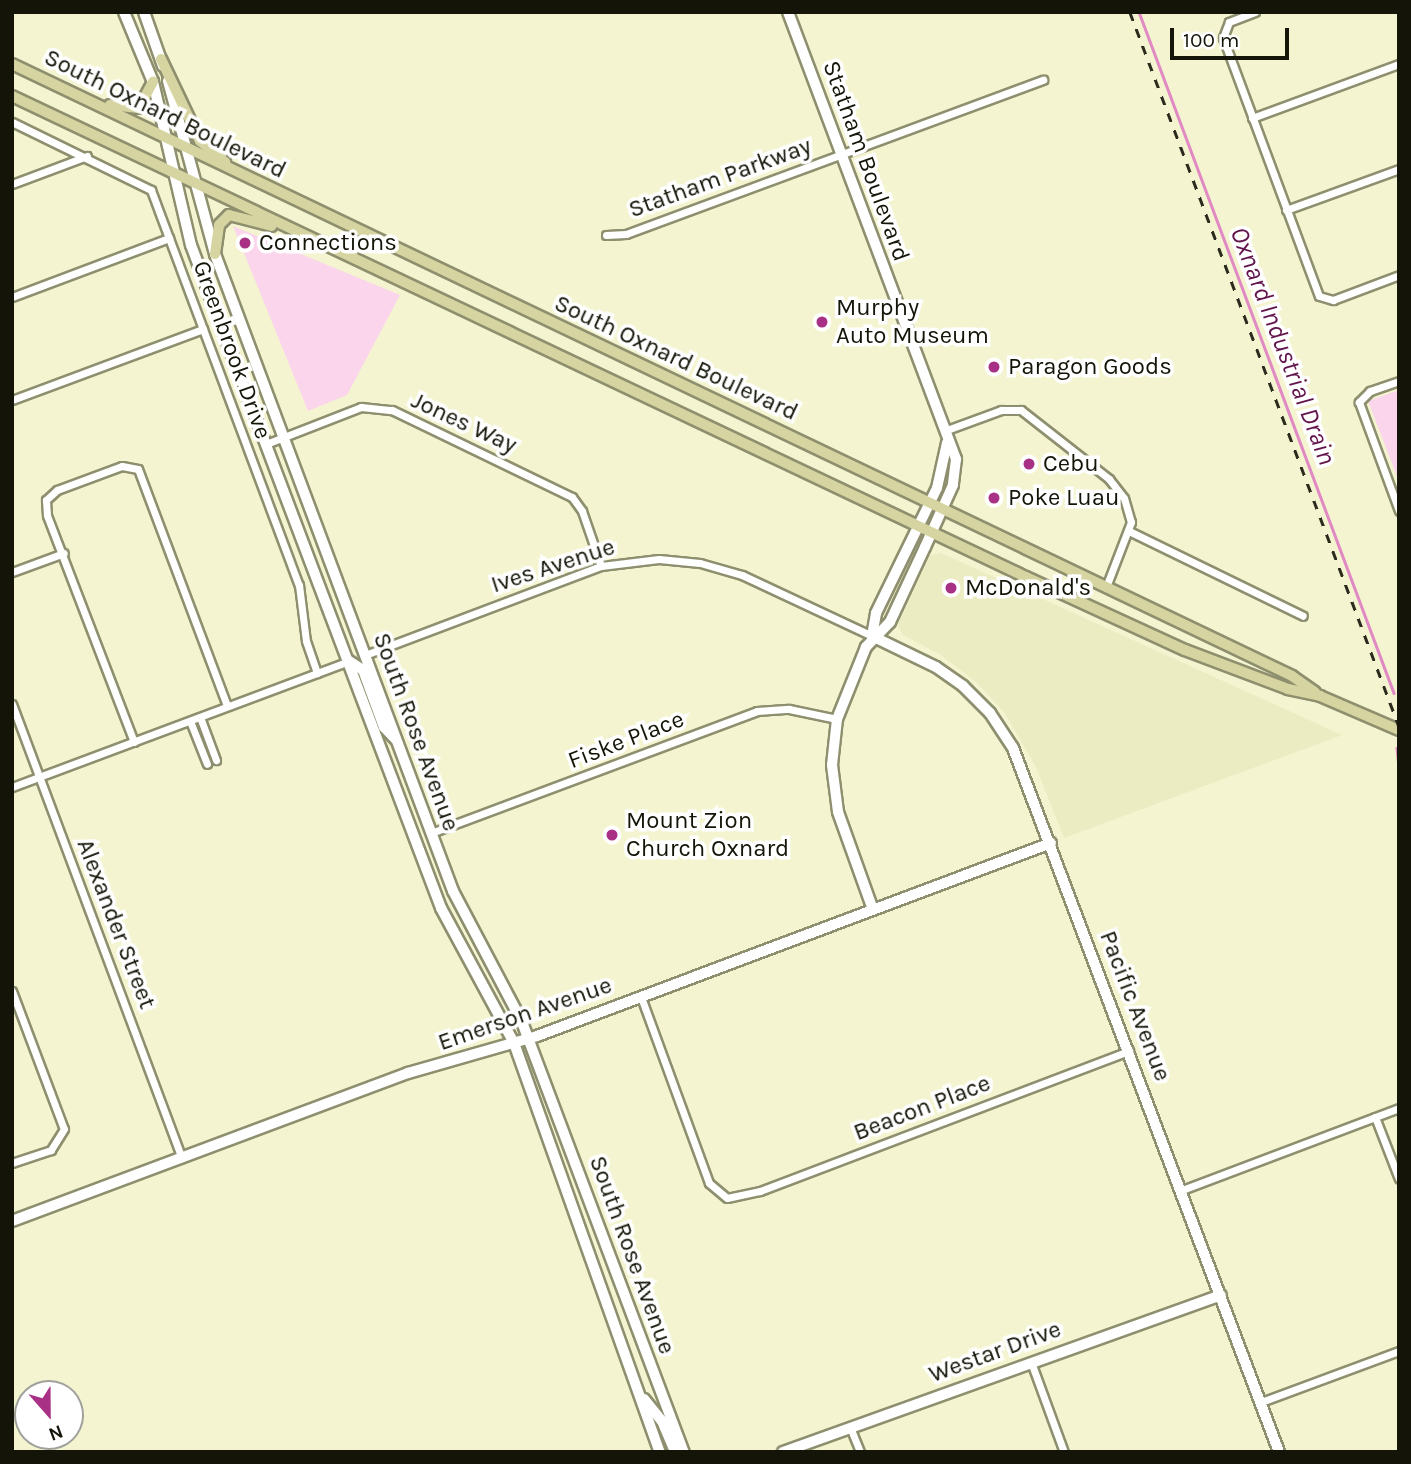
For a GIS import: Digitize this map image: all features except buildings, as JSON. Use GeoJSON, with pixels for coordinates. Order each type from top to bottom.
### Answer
{"type":"FeatureCollection","features":[{"type":"Feature","properties":{"kind":"main road"},"geometry":{"type":"LineString","coordinates":[[161,59],[200,141],[244,177]]}},
{"type":"Feature","properties":{"kind":"main road","name":"South Oxnard Boulevard"},"geometry":{"type":"LineString","coordinates":[[16,65],[244,177],[1292,676],[1320,696]]}},
{"type":"Feature","properties":{"kind":"main road"},"geometry":{"type":"LineString","coordinates":[[77,94],[134,109],[143,104],[153,82]]}},
{"type":"Feature","properties":{"kind":"main road","name":"South Oxnard Boulevard"},"geometry":{"type":"LineString","coordinates":[[12,96],[172,169],[308,239],[931,534],[1185,650],[1288,689],[1320,696],[1399,730]]}},
{"type":"Feature","properties":{"kind":"main road"},"geometry":{"type":"LineString","coordinates":[[215,254],[219,226],[229,215],[238,214],[308,239]]}},
{"type":"Feature","properties":{"kind":"street","name":"South Rose Avenue"},"geometry":{"type":"LineString","coordinates":[[124,12],[153,82],[191,245],[446,920],[514,1042],[660,1452]]}},
{"type":"Feature","properties":{"kind":"street","name":"South Rose Avenue"},"geometry":{"type":"LineString","coordinates":[[144,12],[161,59],[215,254],[431,833],[463,916],[506,989],[527,1038],[684,1452]]}},
{"type":"Feature","properties":{"kind":"street","name":"Statham Boulevard"},"geometry":{"type":"LineString","coordinates":[[788,12],[947,443],[956,459],[956,474],[942,509],[890,622],[872,636]]}},
{"type":"Feature","properties":{"kind":"street"},"geometry":{"type":"LineString","coordinates":[[1255,12],[1223,28],[1223,38],[1315,287],[1323,299],[1333,300],[1399,275]]}},
{"type":"Feature","properties":{"kind":"street"},"geometry":{"type":"LineString","coordinates":[[1252,118],[1399,64]]}},
{"type":"Feature","properties":{"kind":"street","name":"Statham Parkway"},"geometry":{"type":"LineString","coordinates":[[606,235],[626,234],[1043,80]]}},
{"type":"Feature","properties":{"kind":"street","name":"Greenbrook Drive"},"geometry":{"type":"LineString","coordinates":[[12,122],[146,185],[170,238],[299,585],[306,641],[317,673]]}},
{"type":"Feature","properties":{"kind":"street"},"geometry":{"type":"LineString","coordinates":[[12,184],[87,156]]}},
{"type":"Feature","properties":{"kind":"street"},"geometry":{"type":"LineString","coordinates":[[1286,209],[1399,169]]}},
{"type":"Feature","properties":{"kind":"street"},"geometry":{"type":"LineString","coordinates":[[12,297],[170,238]]}},
{"type":"Feature","properties":{"kind":"street"},"geometry":{"type":"LineString","coordinates":[[12,400],[204,329]]}},
{"type":"Feature","properties":{"kind":"street"},"geometry":{"type":"LineString","coordinates":[[1399,381],[1365,393],[1359,402],[1395,488],[1399,511]]}},
{"type":"Feature","properties":{"kind":"street","name":"Jones Way"},"geometry":{"type":"LineString","coordinates":[[266,443],[361,407],[392,410],[572,497],[582,511],[601,566]]}},
{"type":"Feature","properties":{"kind":"street"},"geometry":{"type":"LineString","coordinates":[[944,431],[1001,410],[1021,411],[1110,479],[1130,511],[1131,532],[1106,587]]}},
{"type":"Feature","properties":{"kind":"street","name":"Statham Boulevard"},"geometry":{"type":"LineString","coordinates":[[873,909],[838,812],[832,765],[837,719],[872,636],[876,613],[930,503],[947,443]]}},
{"type":"Feature","properties":{"kind":"street"},"geometry":{"type":"LineString","coordinates":[[134,742],[64,553],[47,515],[46,500],[57,491],[133,466],[143,475],[227,706]]}},
{"type":"Feature","properties":{"kind":"street"},"geometry":{"type":"LineString","coordinates":[[1131,532],[1303,616]]}},
{"type":"Feature","properties":{"kind":"street"},"geometry":{"type":"LineString","coordinates":[[12,572],[64,553]]}},
{"type":"Feature","properties":{"kind":"street","name":"Ives Avenue"},"geometry":{"type":"LineString","coordinates":[[365,655],[601,566],[659,559],[721,568],[872,636]]}},
{"type":"Feature","properties":{"kind":"street","name":"Pacific Avenue"},"geometry":{"type":"LineString","coordinates":[[872,636],[946,673],[990,713],[1013,748],[1279,1452]]}},
{"type":"Feature","properties":{"kind":"street"},"geometry":{"type":"LineString","coordinates":[[12,787],[349,661],[363,670],[384,727],[400,744]]}},
{"type":"Feature","properties":{"kind":"street","name":"Alexander Street"},"geometry":{"type":"LineString","coordinates":[[12,704],[182,1158]]}},
{"type":"Feature","properties":{"kind":"street","name":"Fiske Place"},"geometry":{"type":"LineString","coordinates":[[431,833],[757,711],[789,709],[837,719]]}},
{"type":"Feature","properties":{"kind":"street"},"geometry":{"type":"LineString","coordinates":[[200,717],[216,760]]}},
{"type":"Feature","properties":{"kind":"street"},"geometry":{"type":"LineString","coordinates":[[190,721],[207,764]]}},
{"type":"Feature","properties":{"kind":"street","name":"Emerson Avenue"},"geometry":{"type":"LineString","coordinates":[[12,1221],[408,1073],[527,1038],[641,997],[1051,843]]}},
{"type":"Feature","properties":{"kind":"street"},"geometry":{"type":"LineString","coordinates":[[12,991],[63,1124],[60,1141],[51,1150],[12,1163]]}},
{"type":"Feature","properties":{"kind":"street","name":"Beacon Place"},"geometry":{"type":"LineString","coordinates":[[641,997],[709,1183],[727,1198],[760,1191],[1129,1051]]}},
{"type":"Feature","properties":{"kind":"street"},"geometry":{"type":"LineString","coordinates":[[1182,1190],[1399,1108]]}},
{"type":"Feature","properties":{"kind":"street"},"geometry":{"type":"LineString","coordinates":[[1375,1117],[1399,1179]]}},
{"type":"Feature","properties":{"kind":"street","name":"Westar Drive"},"geometry":{"type":"LineString","coordinates":[[783,1452],[1221,1295]]}},
{"type":"Feature","properties":{"kind":"street"},"geometry":{"type":"LineString","coordinates":[[1261,1402],[1399,1351]]}},
{"type":"Feature","properties":{"kind":"street"},"geometry":{"type":"LineString","coordinates":[[1031,1362],[1064,1452]]}},
{"type":"Feature","properties":{"kind":"street"},"geometry":{"type":"LineString","coordinates":[[638,1391],[662,1421],[675,1452]]}},
{"type":"Feature","properties":{"kind":"street"},"geometry":{"type":"LineString","coordinates":[[850,1427],[860,1452]]}},
{"type":"Feature","properties":{"kind":"shaded area"},"geometry":{"type":"Polygon","coordinates":[[[233,226],[400,295],[347,395],[308,411],[233,226]]]}},
{"type":"Feature","properties":{"kind":"shaded area"},"geometry":{"type":"Polygon","coordinates":[[[1399,390],[1399,478],[1398,479],[1368,401],[1399,390]]]}},
{"type":"Feature","properties":{"kind":"shaded area"},"geometry":{"type":"Polygon","coordinates":[[[941,553],[1342,735],[1064,838],[1036,767],[1004,712],[976,682],[941,655],[903,635],[898,625],[930,555],[941,553]]]}},
{"type":"Feature","properties":{"kind":"waterway","name":"Oxnard Industrial Drain"},"geometry":{"type":"LineString","coordinates":[[1139,12],[1394,693]]}},
{"type":"Feature","properties":{"kind":"waterway","name":"Oxnard Industrial Drain"},"geometry":{"type":"LineString","coordinates":[[1397,748],[1399,767]]}},
{"type":"Feature","properties":{"kind":"railway"},"geometry":{"type":"LineString","coordinates":[[1130,12],[1399,726]]}},
{"type":"Feature","properties":{"kind":"place","name":"Connections"},"geometry":{"type":"Point","coordinates":[245,243]}},
{"type":"Feature","properties":{"kind":"place","name":"Murphy Auto Museum"},"geometry":{"type":"Point","coordinates":[822,322]}},
{"type":"Feature","properties":{"kind":"place","name":"Paragon Goods"},"geometry":{"type":"Point","coordinates":[994,367]}},
{"type":"Feature","properties":{"kind":"place","name":"Cebu"},"geometry":{"type":"Point","coordinates":[1029,464]}},
{"type":"Feature","properties":{"kind":"place","name":"Poke Luau"},"geometry":{"type":"Point","coordinates":[994,498]}},
{"type":"Feature","properties":{"kind":"place","name":"McDonald's"},"geometry":{"type":"Point","coordinates":[951,588]}},
{"type":"Feature","properties":{"kind":"place","name":"Mount Zion Church Oxnard"},"geometry":{"type":"Point","coordinates":[612,835]}}]}
